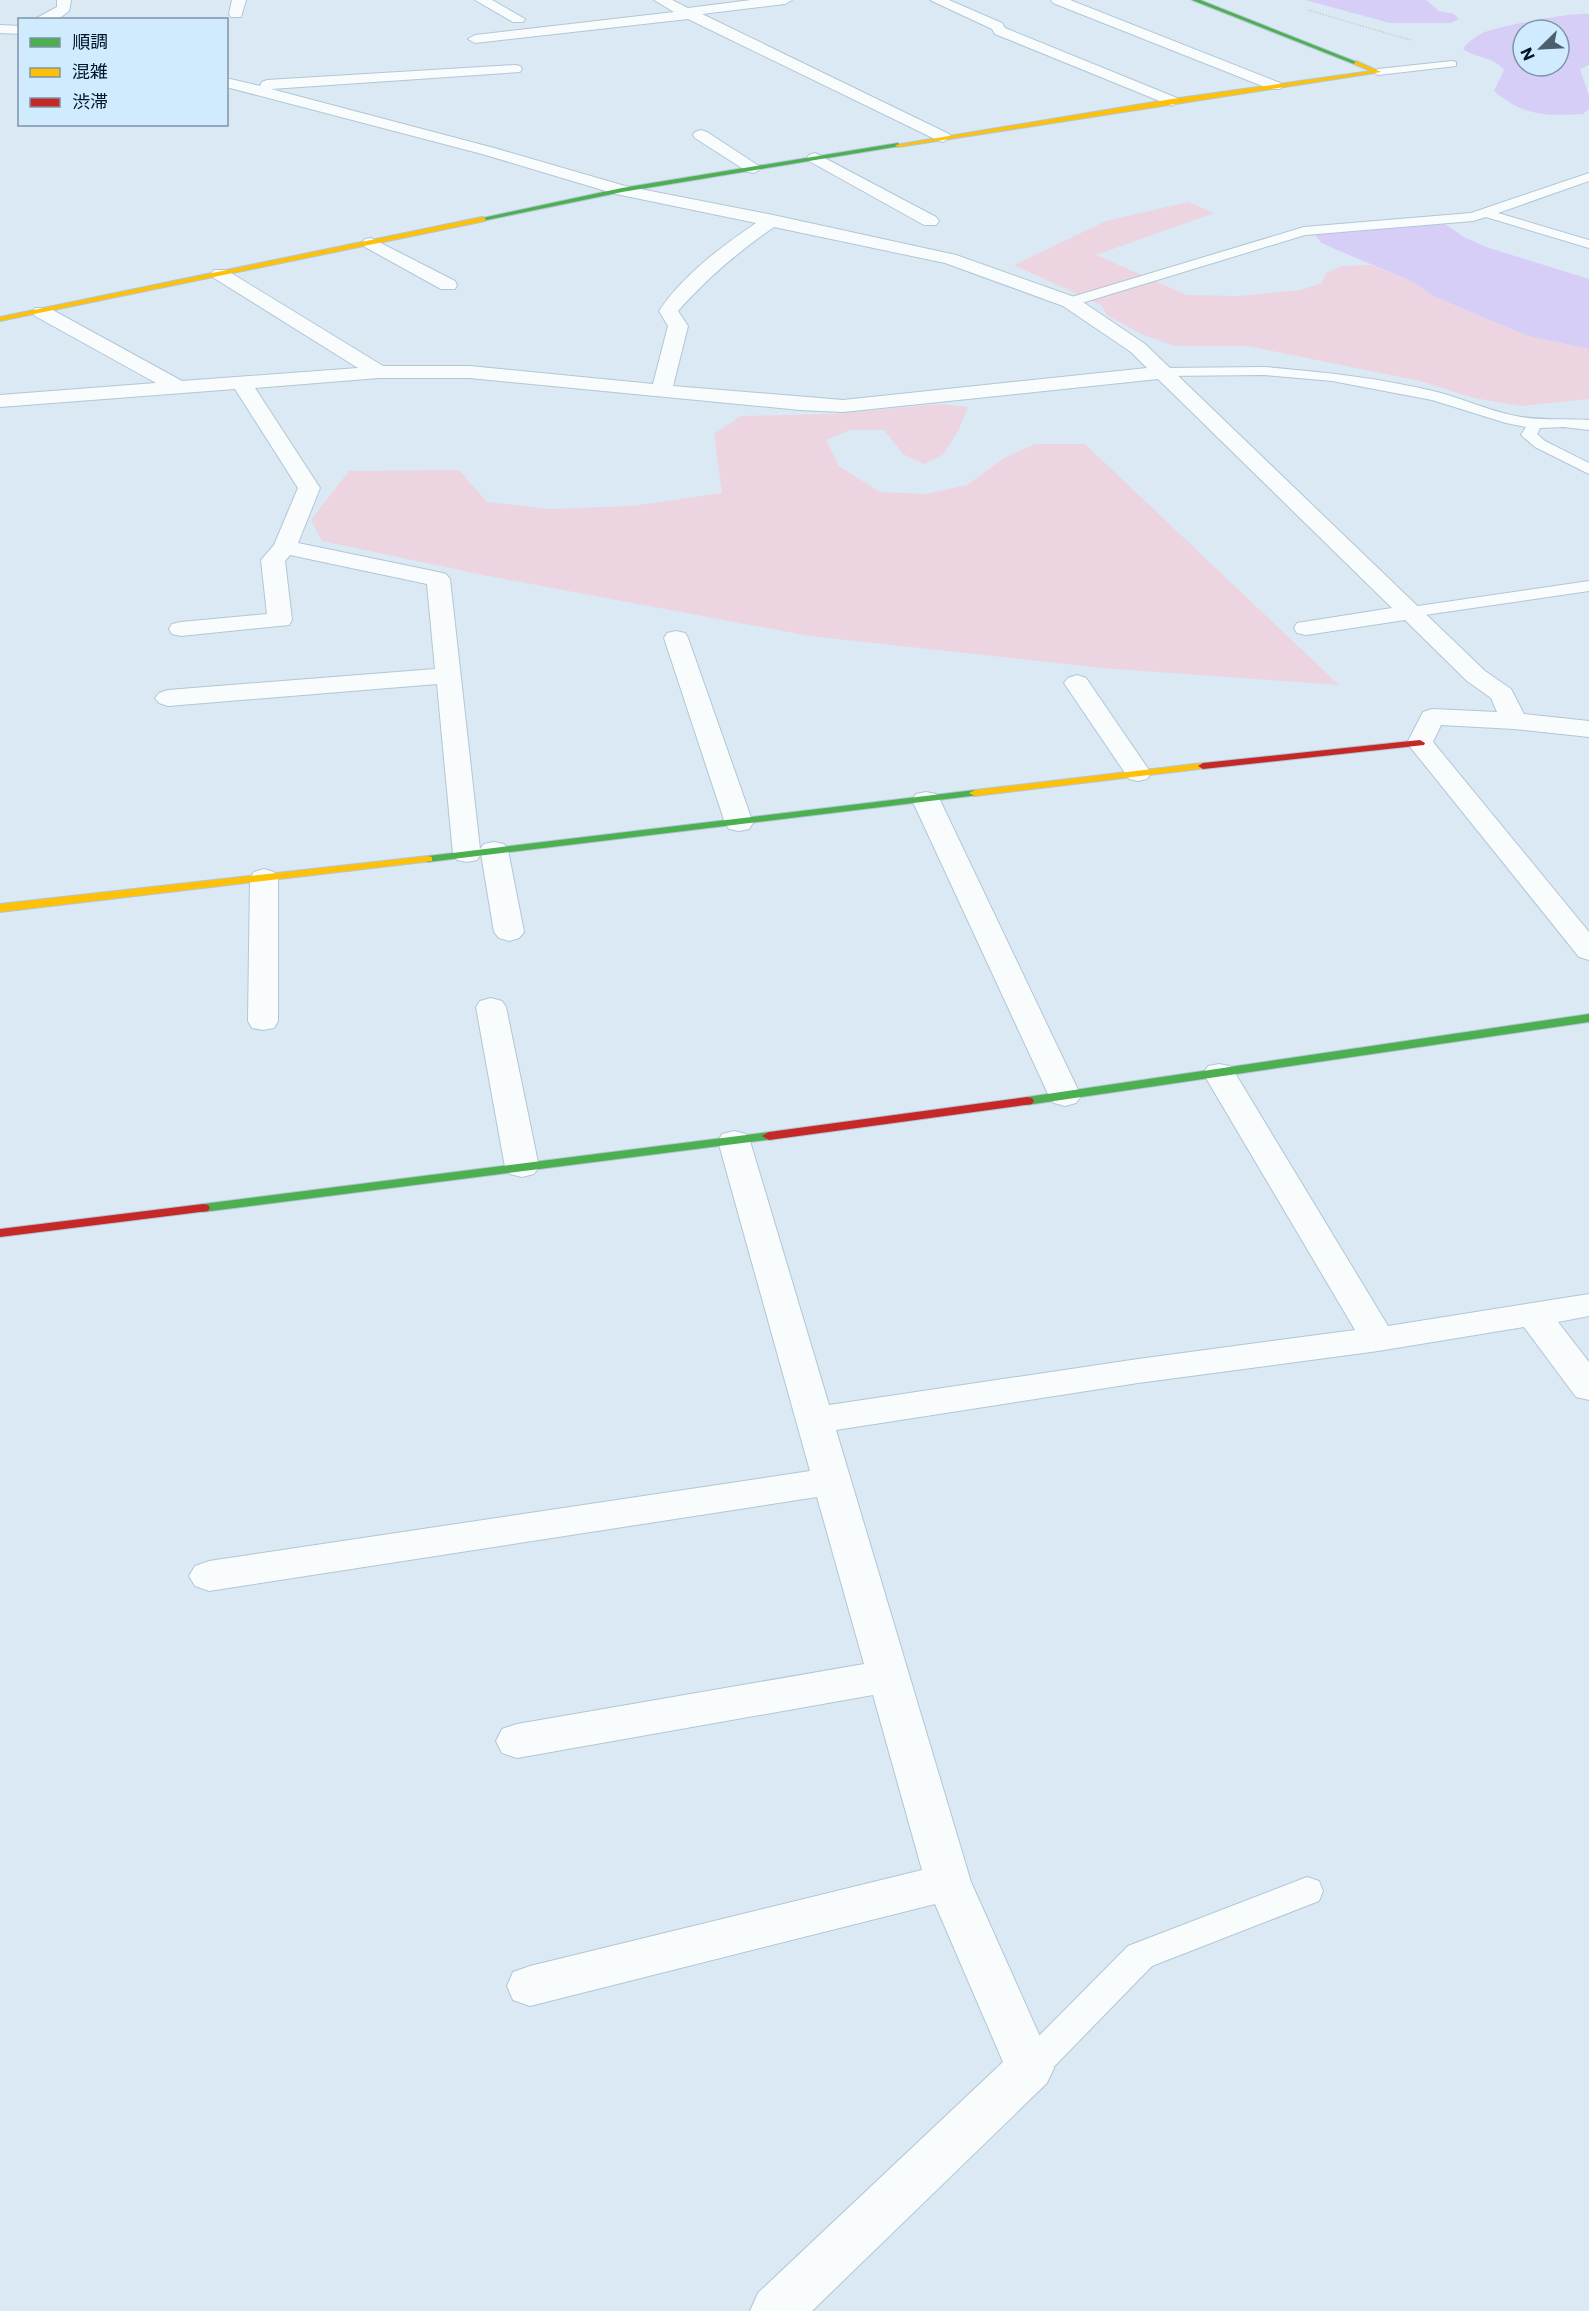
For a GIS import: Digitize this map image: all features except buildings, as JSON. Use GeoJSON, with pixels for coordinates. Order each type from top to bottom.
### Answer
{"type":"FeatureCollection","features":[{"type":"Feature","properties":{"kind":"street"},"geometry":{"type":"LineString","coordinates":[[47,18],[54,16],[64,8],[64,0]]}},
{"type":"Feature","properties":{"kind":"street"},"geometry":{"type":"LineString","coordinates":[[482,0],[518,19]]}},
{"type":"Feature","properties":{"kind":"street"},"geometry":{"type":"LineString","coordinates":[[660,0],[943,137]]}},
{"type":"Feature","properties":{"kind":"street"},"geometry":{"type":"LineString","coordinates":[[475,39],[784,0]]}},
{"type":"Feature","properties":{"kind":"street"},"geometry":{"type":"LineString","coordinates":[[937,0],[997,26],[1000,31],[1172,101]]}},
{"type":"Feature","properties":{"kind":"street"},"geometry":{"type":"LineString","coordinates":[[1058,0],[1275,86]]}},
{"type":"Feature","properties":{"kind":"street"},"geometry":{"type":"LineString","coordinates":[[1195,0],[1378,72]]}},
{"type":"Feature","properties":{"kind":"street"},"geometry":{"type":"LineString","coordinates":[[234,84],[515,69]]}},
{"type":"Feature","properties":{"kind":"street"},"geometry":{"type":"LineString","coordinates":[[0,319],[622,190],[1172,101],[1378,72]]}},
{"type":"Feature","properties":{"kind":"street"},"geometry":{"type":"LineString","coordinates":[[234,84],[488,151],[622,190],[950,259],[1070,302],[1138,348],[1476,676],[1502,694],[1514,721]]}},
{"type":"Feature","properties":{"kind":"street"},"geometry":{"type":"LineString","coordinates":[[701,135],[754,168]]}},
{"type":"Feature","properties":{"kind":"street"},"geometry":{"type":"LineString","coordinates":[[815,158],[930,220]]}},
{"type":"Feature","properties":{"kind":"street"},"geometry":{"type":"LineString","coordinates":[[662,390],[678,326],[668,311],[689,287],[732,248],[773,220]]}},
{"type":"Feature","properties":{"kind":"street"},"geometry":{"type":"LineString","coordinates":[[371,243],[448,285]]}},
{"type":"Feature","properties":{"kind":"street"},"geometry":{"type":"LineString","coordinates":[[220,274],[379,372]]}},
{"type":"Feature","properties":{"kind":"street"},"geometry":{"type":"LineString","coordinates":[[42,312],[176,386]]}},
{"type":"Feature","properties":{"kind":"street"},"geometry":{"type":"LineString","coordinates":[[0,401],[379,372],[470,372],[800,404],[843,406],[1163,372]]}},
{"type":"Feature","properties":{"kind":"street"},"geometry":{"type":"LineString","coordinates":[[181,629],[280,620],[273,560],[285,547],[309,488],[241,382]]}},
{"type":"Feature","properties":{"kind":"street"},"geometry":{"type":"LineString","coordinates":[[285,547],[438,579],[448,676],[480,852],[509,932]]}},
{"type":"Feature","properties":{"kind":"street"},"geometry":{"type":"LineString","coordinates":[[1306,628],[1411,612]]}},
{"type":"Feature","properties":{"kind":"street"},"geometry":{"type":"LineString","coordinates":[[676,638],[739,823]]}},
{"type":"Feature","properties":{"kind":"street"},"geometry":{"type":"LineString","coordinates":[[168,698],[448,676]]}},
{"type":"Feature","properties":{"kind":"street"},"geometry":{"type":"LineString","coordinates":[[1077,683],[1138,773]]}},
{"type":"Feature","properties":{"kind":"street"},"geometry":{"type":"LineString","coordinates":[[1420,743],[1432,717],[1514,721],[1589,729]]}},
{"type":"Feature","properties":{"kind":"street"},"geometry":{"type":"LineString","coordinates":[[0,908],[739,823],[1138,773],[1420,743]]}},
{"type":"Feature","properties":{"kind":"street"},"geometry":{"type":"LineString","coordinates":[[1420,743],[1589,951]]}},
{"type":"Feature","properties":{"kind":"street"},"geometry":{"type":"LineString","coordinates":[[926,800],[1065,1096]]}},
{"type":"Feature","properties":{"kind":"street"},"geometry":{"type":"LineString","coordinates":[[263,1021],[264,878]]}},
{"type":"Feature","properties":{"kind":"street"},"geometry":{"type":"LineString","coordinates":[[491,1007],[522,1167]]}},
{"type":"Feature","properties":{"kind":"street"},"geometry":{"type":"LineString","coordinates":[[0,1233],[734,1141],[1065,1096],[1589,1018]]}},
{"type":"Feature","properties":{"kind":"street"},"geometry":{"type":"LineString","coordinates":[[1219,1073],[1378,1339]]}},
{"type":"Feature","properties":{"kind":"street"},"geometry":{"type":"LineString","coordinates":[[734,1141],[948,1882],[1030,2067],[776,2311]]}},
{"type":"Feature","properties":{"kind":"street"},"geometry":{"type":"LineString","coordinates":[[814,1420],[1138,1371],[1378,1339],[1589,1305]]}},
{"type":"Feature","properties":{"kind":"street"},"geometry":{"type":"LineString","coordinates":[[1534,1315],[1589,1388]]}},
{"type":"Feature","properties":{"kind":"street"},"geometry":{"type":"LineString","coordinates":[[208,1576],[833,1481]]}},
{"type":"Feature","properties":{"kind":"street"},"geometry":{"type":"LineString","coordinates":[[517,1741],[889,1676]]}},
{"type":"Feature","properties":{"kind":"street"},"geometry":{"type":"LineString","coordinates":[[530,1986],[948,1882]]}},
{"type":"Feature","properties":{"kind":"lane"},"geometry":{"type":"LineString","coordinates":[[1378,72],[1452,64]]}},
{"type":"Feature","properties":{"kind":"lane"},"geometry":{"type":"LineString","coordinates":[[1070,302],[1304,231],[1473,217],[1589,177]]}},
{"type":"Feature","properties":{"kind":"lane"},"geometry":{"type":"LineString","coordinates":[[1486,213],[1589,244]]}},
{"type":"Feature","properties":{"kind":"lane"},"geometry":{"type":"LineString","coordinates":[[1163,372],[1265,371],[1332,377],[1435,396],[1511,420],[1534,424],[1564,422],[1589,425]]}},
{"type":"Feature","properties":{"kind":"lane"},"geometry":{"type":"LineString","coordinates":[[1534,424],[1529,435],[1539,444],[1589,469]]}},
{"type":"Feature","properties":{"kind":"lane"},"geometry":{"type":"LineString","coordinates":[[1411,612],[1589,586]]}},
{"type":"Feature","properties":{"kind":"lane"},"geometry":{"type":"LineString","coordinates":[[1030,2067],[1140,1956],[1307,1891]]}},
{"type":"Feature","properties":{"kind":"path"},"geometry":{"type":"LineString","coordinates":[[1304,9],[1400,35],[1420,44],[1452,64]]}},
{"type":"Feature","properties":{"kind":"shaded area"},"geometry":{"type":"Polygon","coordinates":[[[1305,0],[1426,0],[1439,11],[1454,14],[1459,19],[1451,23],[1390,23],[1305,0]]]}},
{"type":"Feature","properties":{"kind":"shaded area"},"geometry":{"type":"Polygon","coordinates":[[[1589,14],[1589,65],[1580,69],[1589,96],[1589,109],[1583,114],[1536,113],[1515,105],[1494,91],[1504,70],[1500,65],[1463,49],[1485,32],[1511,25],[1511,78],[1571,78],[1571,18],[1549,18],[1589,14]]]}},
{"type":"Feature","properties":{"kind":"shaded area"},"geometry":{"type":"Polygon","coordinates":[[[1188,202],[1214,213],[1096,255],[1187,295],[1239,296],[1300,290],[1322,283],[1326,273],[1342,266],[1371,265],[1413,282],[1435,297],[1528,336],[1589,349],[1589,399],[1521,406],[1474,398],[1420,381],[1248,346],[1174,346],[1144,335],[1108,316],[1101,305],[1014,265],[1106,221],[1188,202]]]}},
{"type":"Feature","properties":{"kind":"shaded area"},"geometry":{"type":"Polygon","coordinates":[[[1445,224],[1464,237],[1486,247],[1589,279],[1589,349],[1528,336],[1435,297],[1413,282],[1321,243],[1315,234],[1445,224]]]}},
{"type":"Feature","properties":{"kind":"shaded area"},"geometry":{"type":"Polygon","coordinates":[[[940,404],[968,407],[958,431],[943,455],[923,464],[903,454],[884,430],[851,430],[826,440],[839,466],[880,492],[926,494],[967,485],[1004,458],[1035,444],[1085,444],[1339,685],[1102,668],[810,636],[488,576],[322,541],[311,520],[349,471],[459,470],[487,502],[550,509],[632,506],[722,493],[714,434],[741,416],[832,414],[940,404]]]}},
{"type":"Feature","properties":{"kind":"traffic: fast"},"geometry":{"type":"LineString","coordinates":[[1195,0],[1356,63]]}},
{"type":"Feature","properties":{"kind":"traffic: fast"},"geometry":{"type":"LineString","coordinates":[[482,219],[622,190],[898,145]]}},
{"type":"Feature","properties":{"kind":"traffic: fast"},"geometry":{"type":"LineString","coordinates":[[428,859],[975,793]]}},
{"type":"Feature","properties":{"kind":"traffic: fast"},"geometry":{"type":"LineString","coordinates":[[1027,1101],[1589,1018]]}},
{"type":"Feature","properties":{"kind":"traffic: fast"},"geometry":{"type":"LineString","coordinates":[[203,1208],[769,1136]]}},
{"type":"Feature","properties":{"kind":"traffic: slow"},"geometry":{"type":"LineString","coordinates":[[898,145],[1172,101],[1378,72],[1356,63]]}},
{"type":"Feature","properties":{"kind":"traffic: slow"},"geometry":{"type":"LineString","coordinates":[[0,319],[482,219]]}},
{"type":"Feature","properties":{"kind":"traffic: slow"},"geometry":{"type":"LineString","coordinates":[[975,793],[1203,766]]}},
{"type":"Feature","properties":{"kind":"traffic: slow"},"geometry":{"type":"LineString","coordinates":[[0,908],[428,859]]}},
{"type":"Feature","properties":{"kind":"traffic: jam"},"geometry":{"type":"LineString","coordinates":[[1203,766],[1420,743]]}},
{"type":"Feature","properties":{"kind":"traffic: jam"},"geometry":{"type":"LineString","coordinates":[[769,1136],[1027,1101]]}},
{"type":"Feature","properties":{"kind":"traffic: jam"},"geometry":{"type":"LineString","coordinates":[[0,1233],[203,1208]]}}]}
